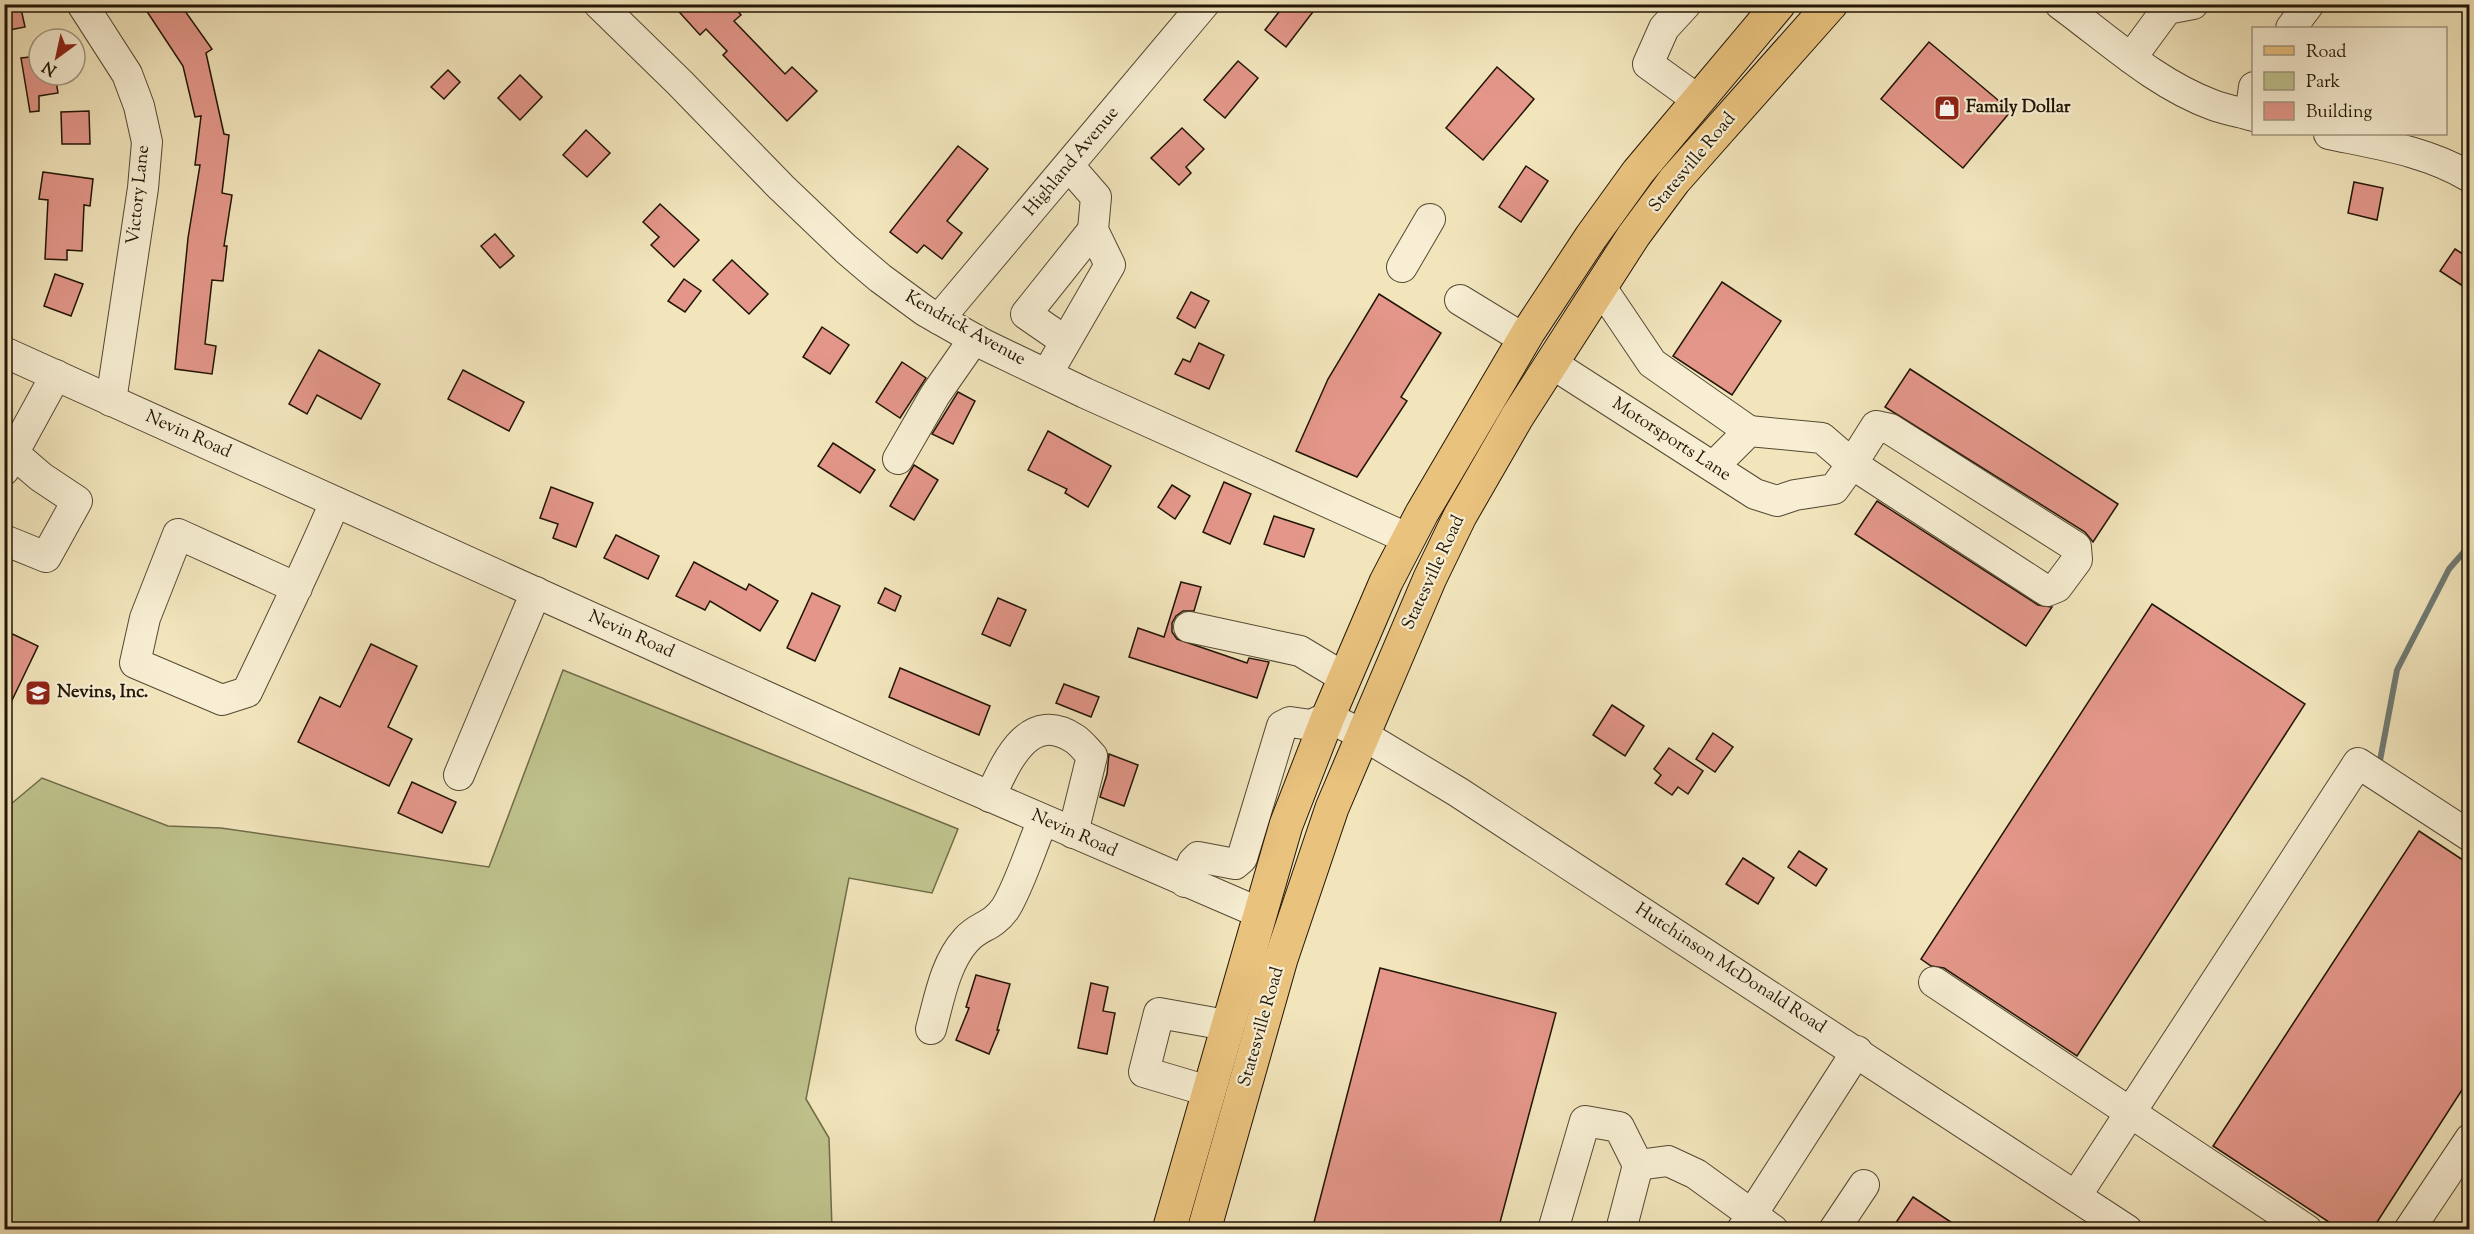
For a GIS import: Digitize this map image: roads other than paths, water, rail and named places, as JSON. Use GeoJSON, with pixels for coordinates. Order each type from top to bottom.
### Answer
{"type":"FeatureCollection","features":[{"type":"Feature","properties":{"kind":"main road","name":"Statesville Road"},"geometry":{"type":"LineString","coordinates":[[1204,1230],[1281,959],[1332,808],[1430,578],[1460,516],[1517,417],[1600,286],[1674,181],[1831,4]]}},
{"type":"Feature","properties":{"kind":"main road","name":"Statesville Road"},"geometry":{"type":"LineString","coordinates":[[1169,1230],[1282,838],[1328,717],[1386,582],[1524,339],[1591,237],[1638,172],[1775,6]]}},
{"type":"Feature","properties":{"kind":"street","name":"Victory Lane"},"geometry":{"type":"LineString","coordinates":[[82,4],[127,74],[139,106],[147,142],[111,401]]}},
{"type":"Feature","properties":{"kind":"street","name":"Kendrick Avenue"},"geometry":{"type":"LineString","coordinates":[[599,4],[846,249],[880,278],[939,319],[974,339],[1047,374],[1409,539]]}},
{"type":"Feature","properties":{"kind":"street","name":"Highland Avenue"},"geometry":{"type":"LineString","coordinates":[[939,319],[1204,4]]}},
{"type":"Feature","properties":{"kind":"street"},"geometry":{"type":"LineString","coordinates":[[1686,4],[1664,28],[1648,64],[1698,100]]}},
{"type":"Feature","properties":{"kind":"street"},"geometry":{"type":"LineString","coordinates":[[2060,4],[2172,85],[2214,105],[2252,106]]}},
{"type":"Feature","properties":{"kind":"street"},"geometry":{"type":"LineString","coordinates":[[2292,27],[2309,4]]}},
{"type":"Feature","properties":{"kind":"street"},"geometry":{"type":"LineString","coordinates":[[2131,57],[2172,6]]}},
{"type":"Feature","properties":{"kind":"street"},"geometry":{"type":"LineString","coordinates":[[2334,135],[2424,155],[2469,177]]}},
{"type":"Feature","properties":{"kind":"street"},"geometry":{"type":"LineString","coordinates":[[1047,374],[1110,265],[1093,230],[1096,197],[1068,166]]}},
{"type":"Feature","properties":{"kind":"street"},"geometry":{"type":"LineString","coordinates":[[1402,267],[1430,219]]}},
{"type":"Feature","properties":{"kind":"street"},"geometry":{"type":"LineString","coordinates":[[1065,341],[1026,314],[1093,230]]}},
{"type":"Feature","properties":{"kind":"street"},"geometry":{"type":"LineString","coordinates":[[1600,286],[1652,363],[1749,431],[1822,438],[1852,464]]}},
{"type":"Feature","properties":{"kind":"street"},"geometry":{"type":"LineString","coordinates":[[1460,300],[1524,339]]}},
{"type":"Feature","properties":{"kind":"street"},"geometry":{"type":"LineString","coordinates":[[898,459],[935,395],[974,339]]}},
{"type":"Feature","properties":{"kind":"street","name":"Nevin Road"},"geometry":{"type":"LineString","coordinates":[[4,352],[990,797],[1260,913]]}},
{"type":"Feature","properties":{"kind":"street","name":"Motorsports Lane"},"geometry":{"type":"LineString","coordinates":[[1551,363],[1755,494],[1777,501],[1795,495],[1834,489],[1876,426],[1890,429],[2076,547],[2077,560],[2057,587],[2047,591],[1852,464]]}},
{"type":"Feature","properties":{"kind":"street"},"geometry":{"type":"LineString","coordinates":[[4,540],[46,557],[77,501],[41,477],[9,461],[56,375]]}},
{"type":"Feature","properties":{"kind":"street"},"geometry":{"type":"LineString","coordinates":[[1713,467],[1749,431]]}},
{"type":"Feature","properties":{"kind":"street"},"geometry":{"type":"LineString","coordinates":[[297,588],[178,534],[145,618],[135,663],[222,700],[247,692],[297,588],[335,501]]}},
{"type":"Feature","properties":{"kind":"street"},"geometry":{"type":"LineString","coordinates":[[459,775],[536,592]]}},
{"type":"Feature","properties":{"kind":"street"},"geometry":{"type":"LineString","coordinates":[[1189,627],[1300,651],[1345,678]]}},
{"type":"Feature","properties":{"kind":"street"},"geometry":{"type":"LineString","coordinates":[[1185,882],[1193,862],[1198,857],[1235,864],[1245,852],[1282,726],[1290,722],[1311,725],[1328,717]]}},
{"type":"Feature","properties":{"kind":"street","name":"Hutchinson McDonald Road"},"geometry":{"type":"LineString","coordinates":[[1328,717],[1363,735],[1467,798],[1857,1051],[2127,1230]]}},
{"type":"Feature","properties":{"kind":"street"},"geometry":{"type":"LineString","coordinates":[[990,797],[1010,755],[1035,731],[1051,730],[1075,739],[1092,756],[1073,833]]}},
{"type":"Feature","properties":{"kind":"street"},"geometry":{"type":"LineString","coordinates":[[2076,1196],[2358,763],[2469,836]]}},
{"type":"Feature","properties":{"kind":"street"},"geometry":{"type":"LineString","coordinates":[[931,1029],[942,989],[955,955],[967,939],[996,922],[1007,905],[1043,820]]}},
{"type":"Feature","properties":{"kind":"street"},"geometry":{"type":"LineString","coordinates":[[1251,828],[1282,838]]}},
{"type":"Feature","properties":{"kind":"street"},"geometry":{"type":"LineString","coordinates":[[1934,982],[2307,1230]]}},
{"type":"Feature","properties":{"kind":"street"},"geometry":{"type":"LineString","coordinates":[[1208,1091],[1144,1072],[1159,1013],[1226,1026]]}},
{"type":"Feature","properties":{"kind":"street"},"geometry":{"type":"LineString","coordinates":[[1638,1165],[1668,1161],[1696,1174],[1755,1224],[1857,1051]]}},
{"type":"Feature","properties":{"kind":"street"},"geometry":{"type":"LineString","coordinates":[[1553,1230],[1585,1121],[1619,1127],[1638,1165],[1621,1230]]}},
{"type":"Feature","properties":{"kind":"street"},"geometry":{"type":"LineString","coordinates":[[2409,1230],[2469,1138]]}},
{"type":"Feature","properties":{"kind":"street"},"geometry":{"type":"LineString","coordinates":[[1834,1230],[1864,1185]]}},
{"type":"Feature","properties":{"kind":"waterway"},"geometry":{"type":"LineString","coordinates":[[2379,766],[2397,670],[2449,569],[2470,545]]}},
{"type":"Feature","properties":{"kind":"place","name":"Family Dollar"},"geometry":{"type":"Point","coordinates":[1947,108]}},
{"type":"Feature","properties":{"kind":"place","name":"Nevins, Inc."},"geometry":{"type":"Point","coordinates":[38,693]}}]}
